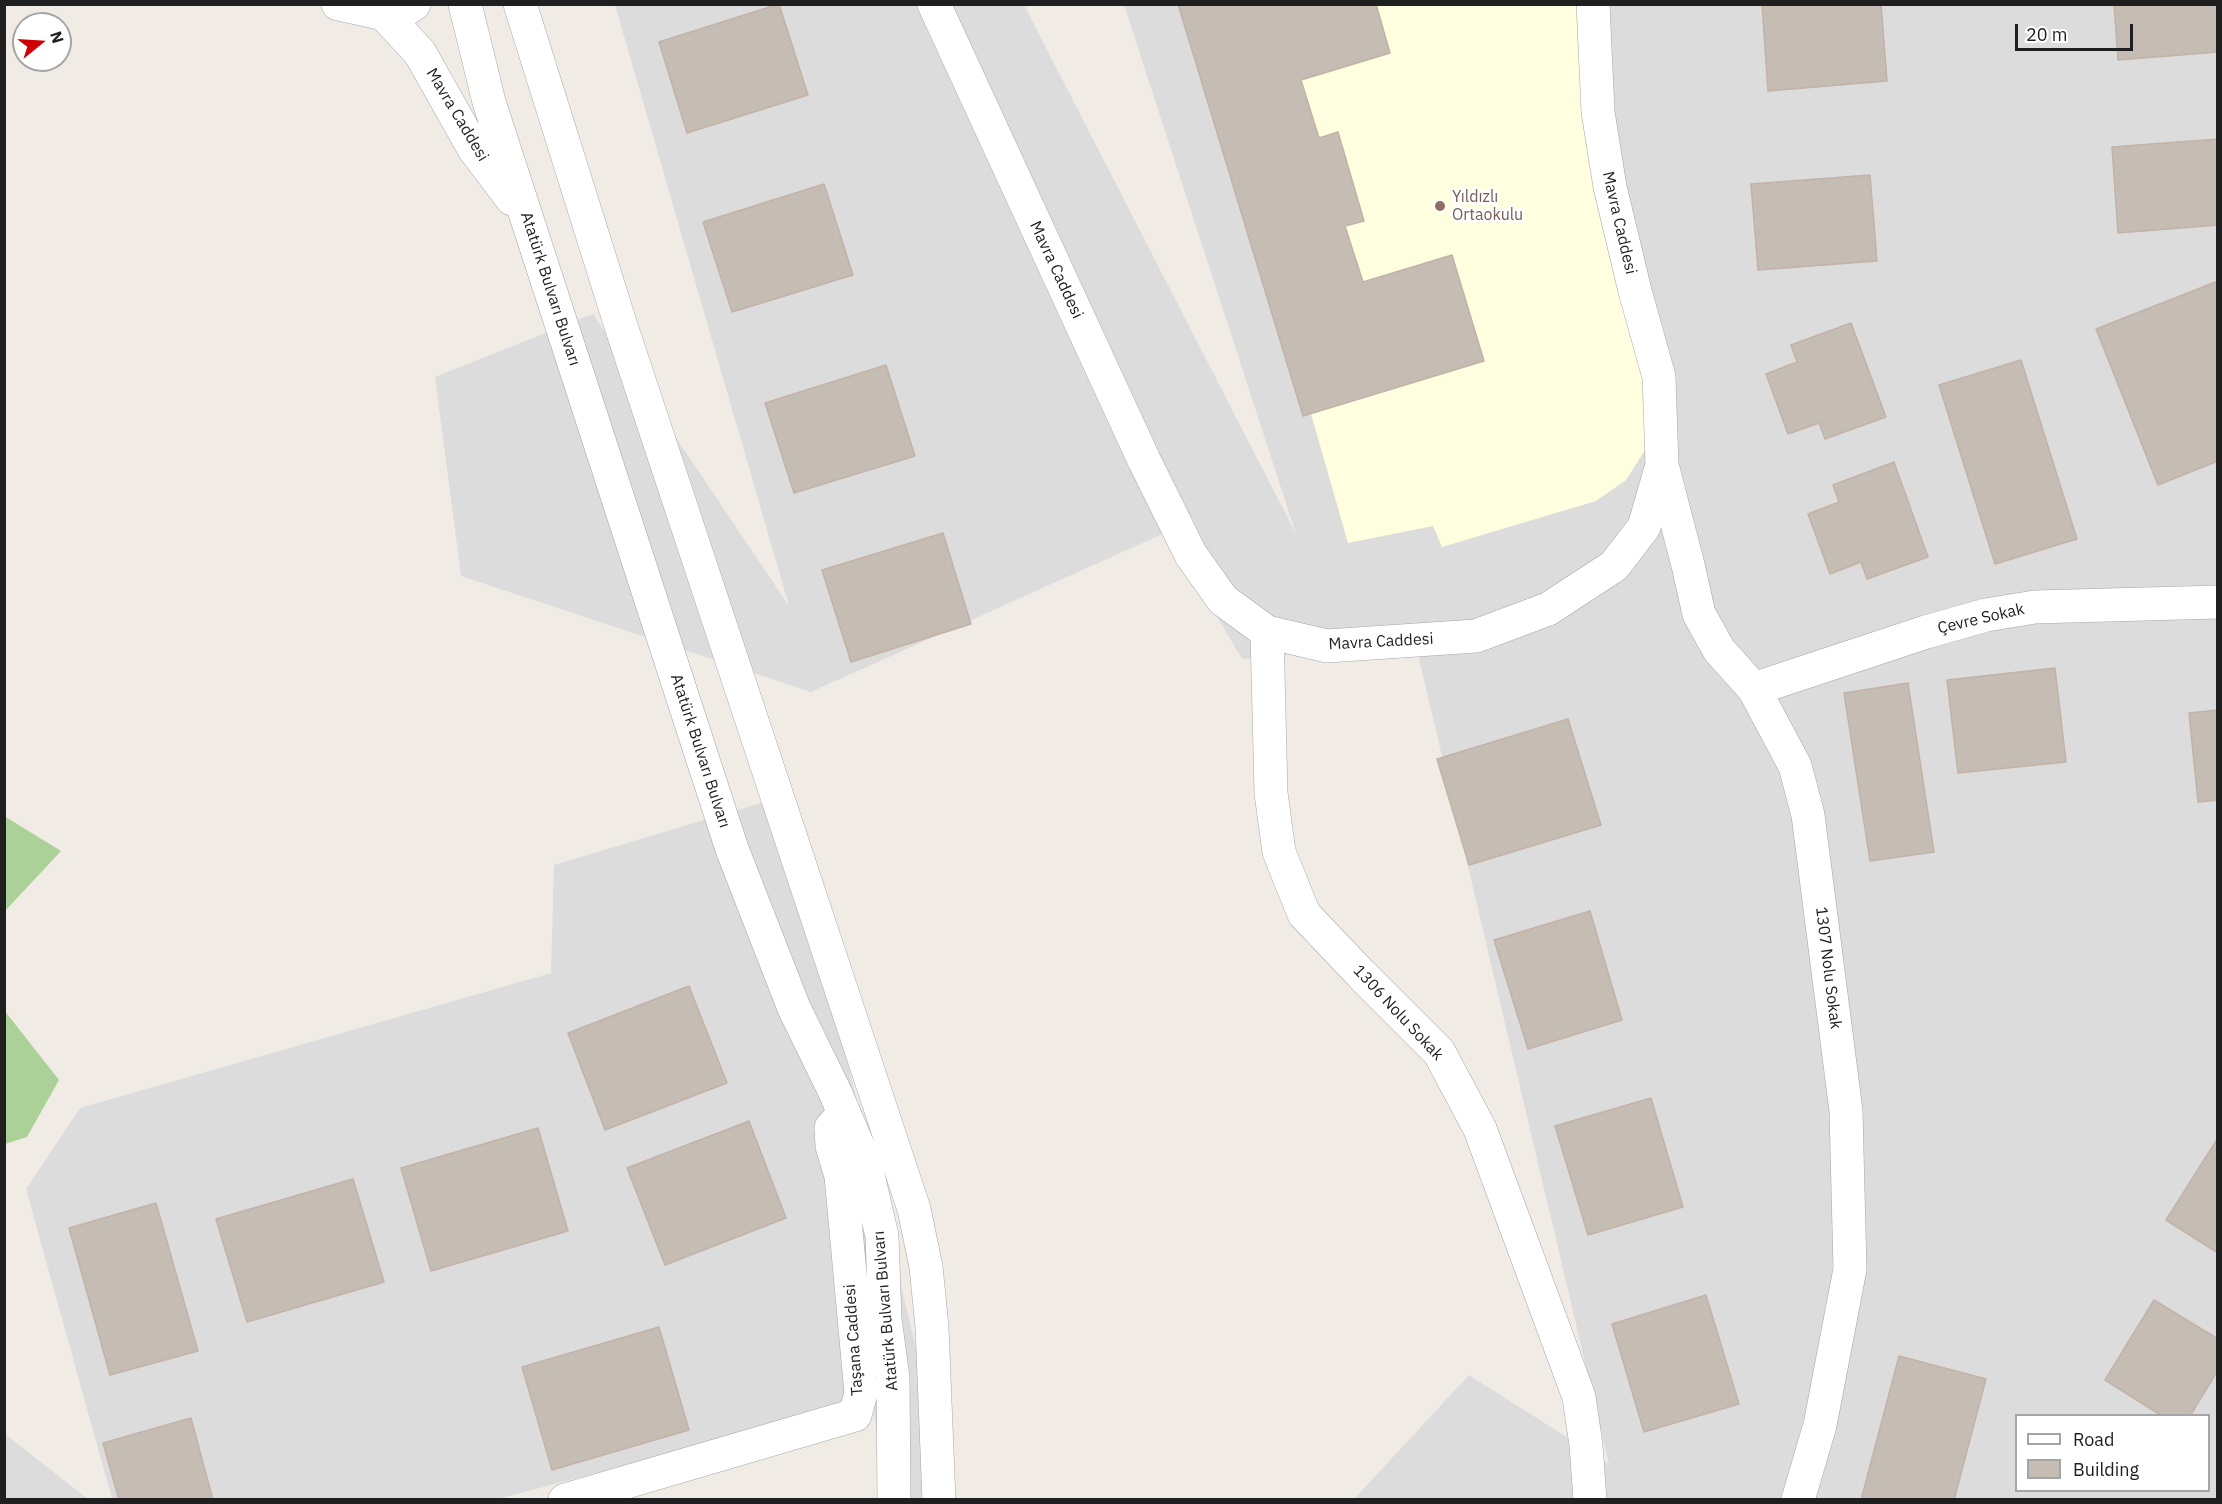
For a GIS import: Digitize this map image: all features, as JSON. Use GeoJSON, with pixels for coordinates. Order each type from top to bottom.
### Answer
{"type":"FeatureCollection","features":[{"type":"Feature","properties":{"kind":"street"},"geometry":{"type":"LineString","coordinates":[[338,4],[384,14],[390,20],[414,4]]}},
{"type":"Feature","properties":{"kind":"street","name":"Atatürk Bulvarı Bulvarı"},"geometry":{"type":"LineString","coordinates":[[465,4],[489,102],[732,849],[794,1008],[865,1162],[882,1236],[885,1319],[893,1378],[894,1500]]}},
{"type":"Feature","properties":{"kind":"street"},"geometry":{"type":"LineString","coordinates":[[520,4],[621,326],[914,1209],[926,1267],[932,1327],[939,1500]]}},
{"type":"Feature","properties":{"kind":"street","name":"Mavra Caddesi"},"geometry":{"type":"LineString","coordinates":[[934,4],[1144,460],[1191,555],[1223,600],[1267,632],[1327,646],[1476,636],[1548,609],[1614,566],[1644,527],[1662,465],[1659,377],[1610,188],[1598,112],[1593,4]]}},
{"type":"Feature","properties":{"kind":"street","name":"Mavra Caddesi"},"geometry":{"type":"LineString","coordinates":[[384,14],[420,53],[474,149],[527,218]]}},
{"type":"Feature","properties":{"kind":"street","name":"1307 Nolu Sokak"},"geometry":{"type":"LineString","coordinates":[[1662,465],[1699,614],[1719,650],[1754,689],[1795,766],[1808,815],[1846,1111],[1850,1269],[1820,1425],[1798,1500]]}},
{"type":"Feature","properties":{"kind":"street","name":"Çevre Sokak"},"geometry":{"type":"LineString","coordinates":[[1754,689],[1926,632],[1986,615],[2035,607],[2217,602]]}},
{"type":"Feature","properties":{"kind":"street","name":"1306 Nolu Sokak"},"geometry":{"type":"LineString","coordinates":[[1267,632],[1271,793],[1279,852],[1304,914],[1439,1052],[1480,1129],[1579,1397],[1586,1445],[1590,1500]]}},
{"type":"Feature","properties":{"kind":"street","name":"Taşana Caddesi"},"geometry":{"type":"LineString","coordinates":[[565,1500],[855,1415],[861,1393],[841,1176],[832,1146],[831,1128],[844,1113]]}},
{"type":"Feature","properties":{"kind":"shaded area"},"geometry":{"type":"Polygon","coordinates":[[[615,5],[1024,5],[1296,534],[1124,5],[2217,5],[2217,1499],[1354,1499],[1469,1375],[1609,1464],[1415,642],[1242,659],[1167,532],[811,692],[461,576],[435,377],[593,314],[789,606],[615,5]]]}},
{"type":"Feature","properties":{"kind":"shaded area","name":"Yıldızlı Ortaokulu"},"geometry":{"type":"Polygon","coordinates":[[[1194,5],[1587,5],[1672,408],[1626,480],[1596,501],[1442,547],[1433,526],[1348,543],[1194,5]]]}},
{"type":"Feature","properties":{"kind":"shaded area"},"geometry":{"type":"Polygon","coordinates":[[[784,796],[952,1499],[887,1499],[872,1400],[498,1499],[112,1499],[26,1189],[80,1108],[551,973],[554,865],[784,796]]]}},
{"type":"Feature","properties":{"kind":"shaded area"},"geometry":{"type":"Polygon","coordinates":[[[5,1434],[88,1499],[5,1499],[5,1434]]]}},
{"type":"Feature","properties":{"kind":"green space"},"geometry":{"type":"Polygon","coordinates":[[[4,816],[61,851],[5,911],[4,911],[4,816]]]}},
{"type":"Feature","properties":{"kind":"green space"},"geometry":{"type":"Polygon","coordinates":[[[4,1010],[59,1080],[27,1137],[5,1144],[4,1010]]]}},
{"type":"Feature","properties":{"kind":"building"},"geometry":{"type":"Polygon","coordinates":[[[779,4],[808,95],[687,133],[659,42],[779,4]]]}},
{"type":"Feature","properties":{"kind":"building"},"geometry":{"type":"Polygon","coordinates":[[[1178,4],[1376,4],[1390,53],[1301,80],[1319,138],[1338,132],[1364,221],[1345,226],[1363,282],[1452,255],[1484,361],[1303,416],[1178,4]]]}},
{"type":"Feature","properties":{"kind":"building"},"geometry":{"type":"Polygon","coordinates":[[[1762,4],[1881,4],[1887,81],[1768,91],[1762,4]]]}},
{"type":"Feature","properties":{"kind":"building"},"geometry":{"type":"Polygon","coordinates":[[[2114,4],[2218,4],[2218,52],[2118,60],[2114,4]]]}},
{"type":"Feature","properties":{"kind":"building"},"geometry":{"type":"Polygon","coordinates":[[[2218,139],[2218,225],[2118,233],[2112,147],[2218,139]]]}},
{"type":"Feature","properties":{"kind":"building"},"geometry":{"type":"Polygon","coordinates":[[[1870,175],[1877,261],[1758,270],[1751,184],[1870,175]]]}},
{"type":"Feature","properties":{"kind":"building"},"geometry":{"type":"Polygon","coordinates":[[[824,184],[853,275],[732,312],[703,222],[824,184]]]}},
{"type":"Feature","properties":{"kind":"building"},"geometry":{"type":"Polygon","coordinates":[[[2218,281],[2218,461],[2158,485],[2096,329],[2218,281]]]}},
{"type":"Feature","properties":{"kind":"building"},"geometry":{"type":"Polygon","coordinates":[[[1851,323],[1886,417],[1825,439],[1819,423],[1788,434],[1766,374],[1797,362],[1791,345],[1851,323]]]}},
{"type":"Feature","properties":{"kind":"building"},"geometry":{"type":"Polygon","coordinates":[[[2021,360],[2077,539],[1995,564],[1939,385],[2021,360]]]}},
{"type":"Feature","properties":{"kind":"building"},"geometry":{"type":"Polygon","coordinates":[[[886,365],[915,456],[794,493],[765,403],[886,365]]]}},
{"type":"Feature","properties":{"kind":"building"},"geometry":{"type":"Polygon","coordinates":[[[1894,462],[1928,557],[1867,579],[1861,562],[1830,574],[1808,514],[1839,502],[1833,485],[1894,462]]]}},
{"type":"Feature","properties":{"kind":"building"},"geometry":{"type":"Polygon","coordinates":[[[943,533],[971,624],[851,662],[822,570],[943,533]]]}},
{"type":"Feature","properties":{"kind":"building"},"geometry":{"type":"Polygon","coordinates":[[[2055,668],[2066,762],[1958,773],[1947,680],[2055,668]]]}},
{"type":"Feature","properties":{"kind":"building"},"geometry":{"type":"Polygon","coordinates":[[[1908,683],[1934,852],[1870,861],[1844,693],[1908,683]]]}},
{"type":"Feature","properties":{"kind":"building"},"geometry":{"type":"Polygon","coordinates":[[[2218,710],[2218,800],[2198,802],[2189,713],[2218,710]]]}},
{"type":"Feature","properties":{"kind":"building"},"geometry":{"type":"Polygon","coordinates":[[[1568,719],[1601,825],[1469,865],[1437,759],[1568,719]]]}},
{"type":"Feature","properties":{"kind":"building"},"geometry":{"type":"Polygon","coordinates":[[[1590,911],[1622,1020],[1528,1049],[1494,940],[1590,911]]]}},
{"type":"Feature","properties":{"kind":"building"},"geometry":{"type":"Polygon","coordinates":[[[689,986],[727,1083],[605,1130],[568,1033],[689,986]]]}},
{"type":"Feature","properties":{"kind":"building"},"geometry":{"type":"Polygon","coordinates":[[[1651,1098],[1683,1207],[1588,1235],[1555,1126],[1651,1098]]]}},
{"type":"Feature","properties":{"kind":"building"},"geometry":{"type":"Polygon","coordinates":[[[749,1121],[786,1218],[665,1265],[627,1168],[749,1121]]]}},
{"type":"Feature","properties":{"kind":"building"},"geometry":{"type":"Polygon","coordinates":[[[538,1128],[568,1231],[431,1271],[401,1168],[538,1128]]]}},
{"type":"Feature","properties":{"kind":"building"},"geometry":{"type":"Polygon","coordinates":[[[2218,1138],[2218,1253],[2166,1220],[2218,1138]]]}},
{"type":"Feature","properties":{"kind":"building"},"geometry":{"type":"Polygon","coordinates":[[[353,1179],[384,1282],[247,1322],[216,1219],[353,1179]]]}},
{"type":"Feature","properties":{"kind":"building"},"geometry":{"type":"Polygon","coordinates":[[[156,1203],[198,1351],[110,1375],[69,1228],[156,1203]]]}},
{"type":"Feature","properties":{"kind":"building"},"geometry":{"type":"Polygon","coordinates":[[[1706,1295],[1739,1404],[1644,1432],[1612,1324],[1706,1295]]]}},
{"type":"Feature","properties":{"kind":"building"},"geometry":{"type":"Polygon","coordinates":[[[2154,1300],[2218,1339],[2218,1370],[2191,1414],[2159,1414],[2105,1380],[2154,1300]]]}},
{"type":"Feature","properties":{"kind":"building"},"geometry":{"type":"Polygon","coordinates":[[[659,1327],[689,1430],[552,1470],[522,1367],[659,1327]]]}},
{"type":"Feature","properties":{"kind":"building"},"geometry":{"type":"Polygon","coordinates":[[[1899,1356],[1986,1379],[1954,1500],[1861,1500],[1899,1356]]]}},
{"type":"Feature","properties":{"kind":"building"},"geometry":{"type":"Polygon","coordinates":[[[191,1418],[213,1500],[119,1500],[103,1443],[191,1418]]]}},
{"type":"Feature","properties":{"kind":"place","name":"Yıldızlı Ortaokulu"},"geometry":{"type":"Point","coordinates":[1440,206]}}]}
